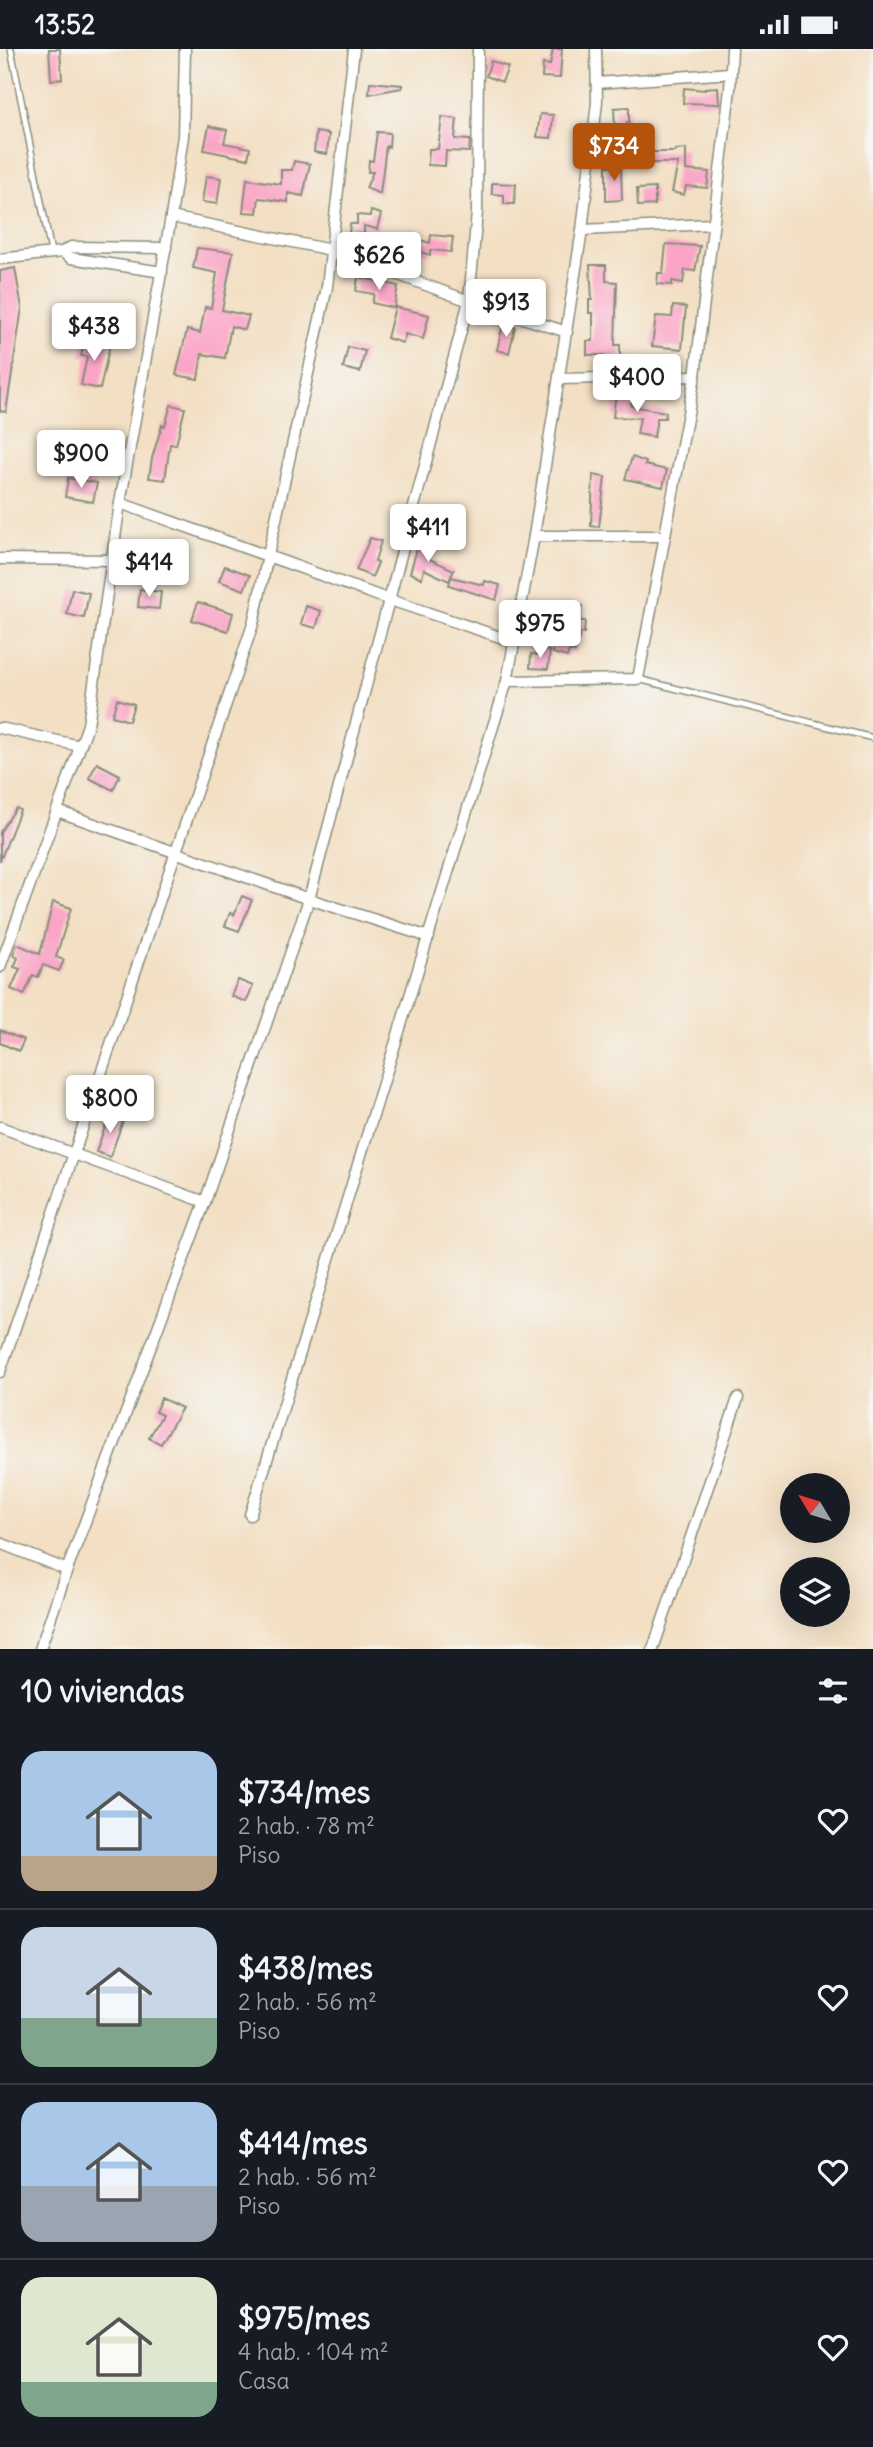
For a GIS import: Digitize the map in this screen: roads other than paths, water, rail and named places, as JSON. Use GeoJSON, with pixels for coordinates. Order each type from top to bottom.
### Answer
{"type":"FeatureCollection","features":[{"type":"Feature","properties":{"kind":"street"},"geometry":{"type":"LineString","coordinates":[[0,968],[88,725],[121,503],[183,136],[185,49]]}},
{"type":"Feature","properties":{"kind":"street"},"geometry":{"type":"LineString","coordinates":[[0,1372],[253,624],[327,287],[354,49]]}},
{"type":"Feature","properties":{"kind":"street"},"geometry":{"type":"LineString","coordinates":[[40,1649],[205,1202],[309,899],[469,300],[477,212],[478,49]]}},
{"type":"Feature","properties":{"kind":"street"},"geometry":{"type":"LineString","coordinates":[[250,1515],[507,681],[568,332],[597,102],[596,49]]}},
{"type":"Feature","properties":{"kind":"street"},"geometry":{"type":"LineString","coordinates":[[507,681],[638,679],[695,376],[732,49]]}},
{"type":"Feature","properties":{"kind":"street"},"geometry":{"type":"LineString","coordinates":[[597,83],[730,72]]}},
{"type":"Feature","properties":{"kind":"street"},"geometry":{"type":"LineString","coordinates":[[171,217],[331,250],[469,300],[568,332]]}},
{"type":"Feature","properties":{"kind":"street"},"geometry":{"type":"LineString","coordinates":[[582,230],[712,224]]}},
{"type":"Feature","properties":{"kind":"street"},"geometry":{"type":"LineString","coordinates":[[0,259],[57,252],[71,247],[166,248]]}},
{"type":"Feature","properties":{"kind":"street"},"geometry":{"type":"LineString","coordinates":[[57,252],[71,258],[162,272]]}},
{"type":"Feature","properties":{"kind":"street"},"geometry":{"type":"LineString","coordinates":[[560,379],[695,376]]}},
{"type":"Feature","properties":{"kind":"street"},"geometry":{"type":"LineString","coordinates":[[121,503],[515,642]]}},
{"type":"Feature","properties":{"kind":"street"},"geometry":{"type":"LineString","coordinates":[[534,535],[665,536]]}},
{"type":"Feature","properties":{"kind":"street"},"geometry":{"type":"LineString","coordinates":[[0,559],[113,560]]}},
{"type":"Feature","properties":{"kind":"street"},"geometry":{"type":"LineString","coordinates":[[0,728],[80,746]]}},
{"type":"Feature","properties":{"kind":"street"},"geometry":{"type":"LineString","coordinates":[[57,811],[309,899],[429,937]]}},
{"type":"Feature","properties":{"kind":"street"},"geometry":{"type":"LineString","coordinates":[[0,1127],[205,1202]]}},
{"type":"Feature","properties":{"kind":"street"},"geometry":{"type":"LineString","coordinates":[[653,1649],[738,1398]]}},
{"type":"Feature","properties":{"kind":"street"},"geometry":{"type":"LineString","coordinates":[[0,1543],[67,1570]]}},
{"type":"Feature","properties":{"kind":"lane"},"geometry":{"type":"LineString","coordinates":[[11,49],[57,252]]}},
{"type":"Feature","properties":{"kind":"lane"},"geometry":{"type":"LineString","coordinates":[[638,679],[873,738]]}}]}
